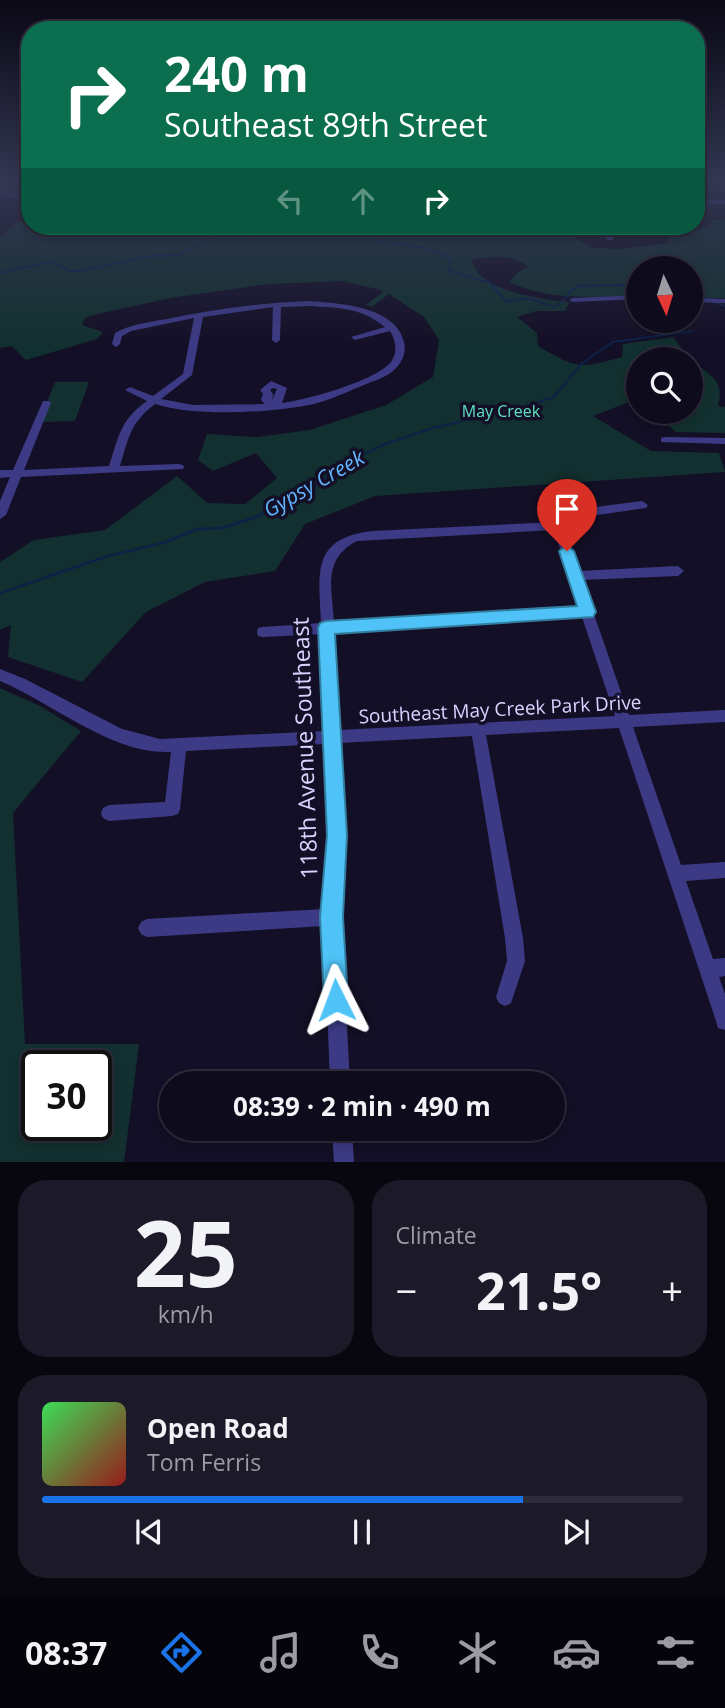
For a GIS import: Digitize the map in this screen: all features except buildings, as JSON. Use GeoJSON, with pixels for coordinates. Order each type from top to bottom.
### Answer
{"type":"FeatureCollection","features":[{"type":"Feature","properties":{"kind":"street"},"geometry":{"type":"LineString","coordinates":[[573,300],[626,298]]}},
{"type":"Feature","properties":{"kind":"street"},"geometry":{"type":"LineString","coordinates":[[704,299],[725,301]]}},
{"type":"Feature","properties":{"kind":"street"},"geometry":{"type":"LineString","coordinates":[[116,344],[118,335],[128,329],[199,315],[277,306],[350,304],[383,318],[393,328],[401,346],[396,361],[389,369],[320,399],[192,408],[153,400],[130,390]]}},
{"type":"Feature","properties":{"kind":"street"},"geometry":{"type":"LineString","coordinates":[[276,340],[277,306]]}},
{"type":"Feature","properties":{"kind":"street"},"geometry":{"type":"LineString","coordinates":[[113,470],[130,422],[142,408],[187,375],[199,315]]}},
{"type":"Feature","properties":{"kind":"street"},"geometry":{"type":"LineString","coordinates":[[355,337],[393,328]]}},
{"type":"Feature","properties":{"kind":"street"},"geometry":{"type":"LineString","coordinates":[[0,515],[46,403]]}},
{"type":"Feature","properties":{"kind":"street"},"geometry":{"type":"LineString","coordinates":[[664,440],[725,441]]}},
{"type":"Feature","properties":{"kind":"street"},"geometry":{"type":"LineString","coordinates":[[0,474],[179,467]]}},
{"type":"Feature","properties":{"kind":"street"},"geometry":{"type":"LineString","coordinates":[[642,505],[580,513],[558,526],[676,874],[716,968],[725,1021]]}},
{"type":"Feature","properties":{"kind":"street","name":"118th Avenue Southeast"},"geometry":{"type":"LineString","coordinates":[[339,1071],[332,917],[337,835],[326,628],[325,571],[328,560],[343,543],[355,537],[558,526]]}},
{"type":"Feature","properties":{"kind":"street"},"geometry":{"type":"LineString","coordinates":[[575,576],[678,571]]}},
{"type":"Feature","properties":{"kind":"street"},"geometry":{"type":"LineString","coordinates":[[263,632],[588,612]]}},
{"type":"Feature","properties":{"kind":"street","name":"Southeast May Creek Park Drive"},"geometry":{"type":"LineString","coordinates":[[0,675],[37,690],[122,737],[146,744],[179,746],[725,716]]}},
{"type":"Feature","properties":{"kind":"street"},"geometry":{"type":"LineString","coordinates":[[478,729],[514,938],[516,961],[505,997]]}},
{"type":"Feature","properties":{"kind":"street"},"geometry":{"type":"LineString","coordinates":[[108,813],[172,808],[179,746]]}},
{"type":"Feature","properties":{"kind":"street"},"geometry":{"type":"LineString","coordinates":[[676,874],[725,870]]}},
{"type":"Feature","properties":{"kind":"street"},"geometry":{"type":"LineString","coordinates":[[147,928],[332,917]]}},
{"type":"Feature","properties":{"kind":"street"},"geometry":{"type":"LineString","coordinates":[[343,1141],[344,1162]]}},
{"type":"Feature","properties":{"kind":"green space","name":"May Creek"},"geometry":{"type":"Polygon","coordinates":[[[2,235],[572,235],[592,248],[621,249],[668,243],[667,238],[677,235],[725,235],[725,298],[704,298],[704,256],[626,256],[626,296],[542,293],[509,282],[518,272],[528,267],[515,259],[494,257],[471,260],[479,274],[499,287],[536,297],[570,302],[565,311],[537,311],[517,317],[537,333],[538,346],[570,363],[587,365],[608,361],[622,357],[623,344],[673,337],[681,347],[626,347],[626,403],[593,416],[651,451],[719,453],[725,472],[375,496],[305,524],[275,571],[205,582],[146,612],[82,682],[8,657],[11,625],[0,630],[0,562],[34,540],[105,530],[177,476],[207,503],[245,504],[277,478],[256,453],[213,471],[198,460],[207,434],[257,437],[310,430],[386,405],[433,377],[439,340],[424,317],[389,294],[372,307],[366,305],[383,292],[381,290],[342,281],[268,284],[170,298],[93,315],[85,318],[82,325],[103,332],[97,339],[26,360],[12,346],[0,348],[2,235]]]}},
{"type":"Feature","properties":{"kind":"green space"},"geometry":{"type":"Polygon","coordinates":[[[703,369],[717,383],[720,397],[718,406],[725,407],[725,433],[676,432],[667,424],[703,424],[703,369]]]}},
{"type":"Feature","properties":{"kind":"green space"},"geometry":{"type":"Polygon","coordinates":[[[55,382],[89,382],[75,421],[39,422],[55,382]]]}},
{"type":"Feature","properties":{"kind":"green space"},"geometry":{"type":"Polygon","coordinates":[[[0,688],[40,706],[81,731],[13,813],[25,1044],[139,1044],[124,1162],[0,1162],[0,688]]]}},
{"type":"Feature","properties":{"kind":"waterway","name":"May Creek"},"geometry":{"type":"LineString","coordinates":[[0,273],[55,261],[55,264],[72,271],[81,271],[151,256],[179,255],[213,235]]}},
{"type":"Feature","properties":{"kind":"waterway","name":"May Creek"},"geometry":{"type":"LineString","coordinates":[[376,235],[372,239],[426,249],[444,256],[452,262],[448,270],[489,282],[507,302],[528,298],[554,307],[578,286],[626,285]]}},
{"type":"Feature","properties":{"kind":"waterway","name":"May Creek"},"geometry":{"type":"LineString","coordinates":[[704,298],[708,299]]}},
{"type":"Feature","properties":{"kind":"waterway","name":"May Creek"},"geometry":{"type":"LineString","coordinates":[[714,302],[725,306]]}},
{"type":"Feature","properties":{"kind":"waterway","name":"Gypsy Creek"},"geometry":{"type":"LineString","coordinates":[[383,445],[433,428],[517,409],[554,397],[581,364],[613,342],[678,333]]}},
{"type":"Feature","properties":{"kind":"waterway","name":"Gypsy Creek"},"geometry":{"type":"LineString","coordinates":[[0,593],[105,557],[166,542],[197,529],[222,528],[253,518],[290,502],[330,476],[340,466],[383,445]]}},
{"type":"Feature","properties":{"kind":"route"},"geometry":{"type":"LineString","coordinates":[[336,1000],[332,917],[337,835],[326,628],[588,612],[567,551]]}}]}
